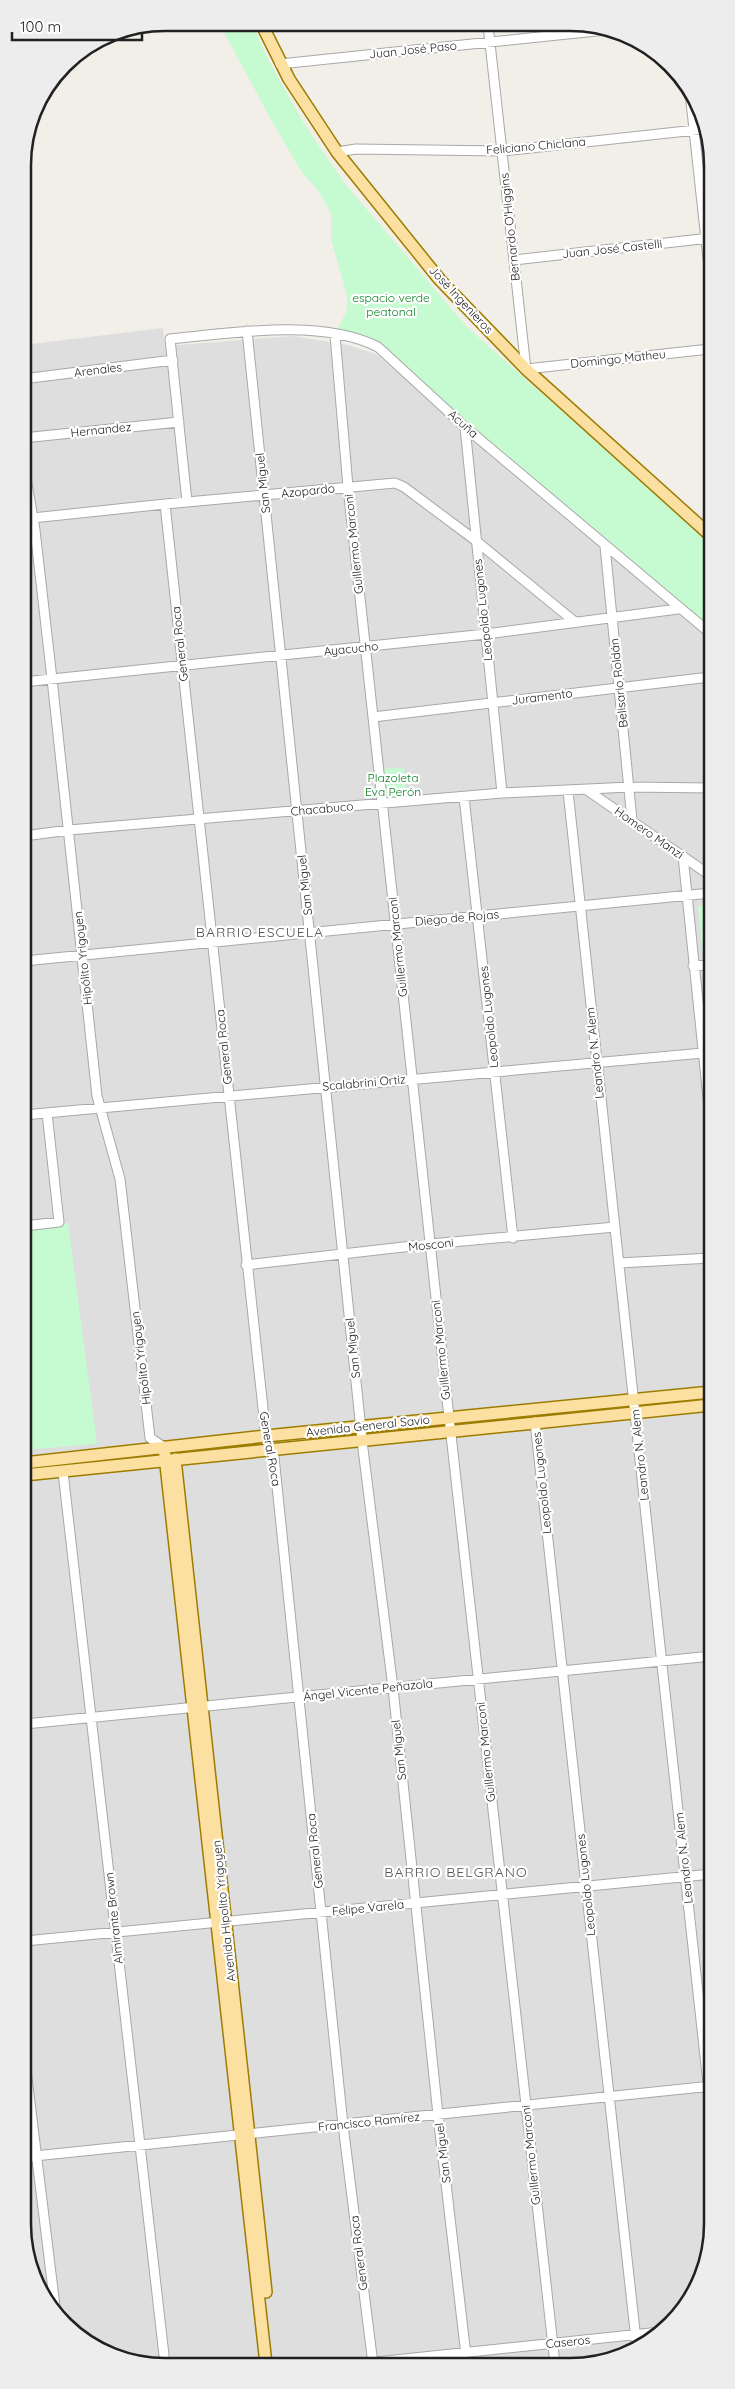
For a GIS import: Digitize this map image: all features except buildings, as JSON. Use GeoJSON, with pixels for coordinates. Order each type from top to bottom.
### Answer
{"type":"FeatureCollection","features":[{"type":"Feature","properties":{"kind":"main road","name":"José Ingenieros"},"geometry":{"type":"LineString","coordinates":[[265,32],[280,64],[337,152],[440,280],[526,369],[704,529]]}},
{"type":"Feature","properties":{"kind":"main road","name":"Avenida General Savio"},"geometry":{"type":"LineString","coordinates":[[31,1462],[361,1426],[703,1393]]}},
{"type":"Feature","properties":{"kind":"main road","name":"Avenida General Savio"},"geometry":{"type":"LineString","coordinates":[[31,1474],[363,1439],[703,1406]]}},
{"type":"Feature","properties":{"kind":"main road","name":"Avenida Hipolito Yrigoyen"},"geometry":{"type":"LineString","coordinates":[[164,1447],[170,1459],[245,2134],[273,2358]]}},
{"type":"Feature","properties":{"kind":"main road","name":"Avenida Hipolito Yrigoyen"},"geometry":{"type":"LineString","coordinates":[[245,2134],[265,2358]]}},
{"type":"Feature","properties":{"kind":"street","name":"Bernardo O'Higgins"},"geometry":{"type":"LineString","coordinates":[[489,31],[526,369]]}},
{"type":"Feature","properties":{"kind":"street","name":"Juan José Paso"},"geometry":{"type":"LineString","coordinates":[[280,64],[582,32]]}},
{"type":"Feature","properties":{"kind":"street"},"geometry":{"type":"LineString","coordinates":[[692,110],[704,207]]}},
{"type":"Feature","properties":{"kind":"street","name":"Feliciano Chiclana"},"geometry":{"type":"LineString","coordinates":[[337,152],[356,149],[502,150],[699,130]]}},
{"type":"Feature","properties":{"kind":"street","name":"Juan José Castelli"},"geometry":{"type":"LineString","coordinates":[[514,260],[704,238]]}},
{"type":"Feature","properties":{"kind":"street","name":"Acuña"},"geometry":{"type":"LineString","coordinates":[[173,360],[170,339],[247,331],[287,329],[335,335],[360,340],[378,347],[466,427],[704,629]]}},
{"type":"Feature","properties":{"kind":"street","name":"San Miguel"},"geometry":{"type":"LineString","coordinates":[[247,331],[361,1426],[393,1688],[438,2115],[466,2358]]}},
{"type":"Feature","properties":{"kind":"street","name":"Guillermo Marconi"},"geometry":{"type":"LineString","coordinates":[[335,335],[348,487],[382,804],[554,2358]]}},
{"type":"Feature","properties":{"kind":"street","name":"Domingo Matheu"},"geometry":{"type":"LineString","coordinates":[[526,369],[704,350]]}},
{"type":"Feature","properties":{"kind":"street"},"geometry":{"type":"LineString","coordinates":[[173,360],[187,502]]}},
{"type":"Feature","properties":{"kind":"street","name":"Arenales"},"geometry":{"type":"LineString","coordinates":[[32,378],[173,360]]}},
{"type":"Feature","properties":{"kind":"street","name":"Hernandez"},"geometry":{"type":"LineString","coordinates":[[32,437],[180,422]]}},
{"type":"Feature","properties":{"kind":"street","name":"Leopoldo Lugones"},"geometry":{"type":"LineString","coordinates":[[466,427],[502,793]]}},
{"type":"Feature","properties":{"kind":"street","name":"Azopardo"},"geometry":{"type":"LineString","coordinates":[[32,519],[165,504],[395,483],[404,487],[476,540],[575,622]]}},
{"type":"Feature","properties":{"kind":"street","name":"General Roca"},"geometry":{"type":"LineString","coordinates":[[165,504],[246,1265],[266,1436],[272,1449],[344,2125],[372,2358]]}},
{"type":"Feature","properties":{"kind":"street","name":"Hipólito Yrigoyen"},"geometry":{"type":"LineString","coordinates":[[32,544],[52,679],[99,1108],[120,1179],[150,1438],[164,1447]]}},
{"type":"Feature","properties":{"kind":"street","name":"Belisario Roldán"},"geometry":{"type":"LineString","coordinates":[[605,546],[632,820]]}},
{"type":"Feature","properties":{"kind":"street","name":"Ayacucho"},"geometry":{"type":"LineString","coordinates":[[32,681],[486,634],[678,609]]}},
{"type":"Feature","properties":{"kind":"street","name":"Juramento"},"geometry":{"type":"LineString","coordinates":[[373,717],[704,678]]}},
{"type":"Feature","properties":{"kind":"street","name":"Chacabuco"},"geometry":{"type":"LineString","coordinates":[[32,835],[199,818],[298,812],[502,793],[630,787],[704,788]]}},
{"type":"Feature","properties":{"kind":"street","name":"Homero Manzi"},"geometry":{"type":"LineString","coordinates":[[587,790],[704,871]]}},
{"type":"Feature","properties":{"kind":"street","name":"Leandro N. Alem"},"geometry":{"type":"LineString","coordinates":[[568,791],[596,1062],[703,2026]]}},
{"type":"Feature","properties":{"kind":"street","name":"Leopoldo Lugones"},"geometry":{"type":"LineString","coordinates":[[464,797],[514,1238]]}},
{"type":"Feature","properties":{"kind":"street"},"geometry":{"type":"LineString","coordinates":[[682,856],[704,1049]]}},
{"type":"Feature","properties":{"kind":"street","name":"Diego de Rojas"},"geometry":{"type":"LineString","coordinates":[[32,960],[704,894]]}},
{"type":"Feature","properties":{"kind":"street"},"geometry":{"type":"LineString","coordinates":[[693,966],[704,965]]}},
{"type":"Feature","properties":{"kind":"street","name":"Scalabrini Ortiz"},"geometry":{"type":"LineString","coordinates":[[32,1114],[704,1052]]}},
{"type":"Feature","properties":{"kind":"street"},"geometry":{"type":"LineString","coordinates":[[31,1225],[59,1222],[47,1113]]}},
{"type":"Feature","properties":{"kind":"street","name":"Mosconi"},"geometry":{"type":"LineString","coordinates":[[246,1265],[430,1244],[514,1238],[615,1227]]}},
{"type":"Feature","properties":{"kind":"street"},"geometry":{"type":"LineString","coordinates":[[619,1263],[703,1258]]}},
{"type":"Feature","properties":{"kind":"street","name":"Leopoldo Lugones"},"geometry":{"type":"LineString","coordinates":[[535,1422],[636,2340]]}},
{"type":"Feature","properties":{"kind":"street","name":"Almirante Brown"},"geometry":{"type":"LineString","coordinates":[[63,1472],[93,1718],[115,1934],[164,2358]]}},
{"type":"Feature","properties":{"kind":"street","name":"Ángel Vicente Peñazola"},"geometry":{"type":"LineString","coordinates":[[31,1723],[703,1657]]}},
{"type":"Feature","properties":{"kind":"street","name":"Felipe Varela"},"geometry":{"type":"LineString","coordinates":[[31,1941],[115,1934],[703,1875]]}},
{"type":"Feature","properties":{"kind":"street","name":"Francisco Ramírez"},"geometry":{"type":"LineString","coordinates":[[31,2157],[703,2087]]}},
{"type":"Feature","properties":{"kind":"street"},"geometry":{"type":"LineString","coordinates":[[31,2106],[54,2298]]}},
{"type":"Feature","properties":{"kind":"street","name":"Caseros"},"geometry":{"type":"LineString","coordinates":[[415,2358],[646,2333]]}},
{"type":"Feature","properties":{"kind":"shaded area"},"geometry":{"type":"Polygon","coordinates":[[[163,328],[165,346],[293,336],[348,345],[376,354],[704,630],[703,2241],[694,2275],[681,2298],[670,2312],[658,2324],[636,2340],[621,2348],[604,2353],[569,2358],[166,2358],[140,2355],[106,2344],[77,2324],[54,2298],[38,2266],[32,2241],[31,2223],[32,344],[163,328]]]}},
{"type":"Feature","properties":{"kind":"green space","name":"espacio verde peatonal"},"geometry":{"type":"Polygon","coordinates":[[[224,32],[256,32],[268,59],[303,122],[346,185],[467,327],[704,538],[704,622],[669,595],[640,567],[378,347],[335,335],[347,310],[347,295],[331,239],[331,213],[319,192],[301,171],[224,32]]]}},
{"type":"Feature","properties":{"kind":"green space","name":"Plazoleta Eva Perón"},"geometry":{"type":"Polygon","coordinates":[[[404,768],[407,801],[382,803],[379,769],[404,768]]]}},
{"type":"Feature","properties":{"kind":"green space"},"geometry":{"type":"Polygon","coordinates":[[[704,905],[704,953],[703,953],[698,906],[704,905]]]}},
{"type":"Feature","properties":{"kind":"green space"},"geometry":{"type":"Polygon","coordinates":[[[68,1223],[97,1444],[31,1449],[31,1226],[68,1223]]]}},
{"type":"Feature","properties":{"kind":"district","name":"BARRIO ESCUELA"},"geometry":{"type":"Point","coordinates":[260,932]}},
{"type":"Feature","properties":{"kind":"district","name":"BARRIO BELGRANO"},"geometry":{"type":"Point","coordinates":[456,1872]}}]}
